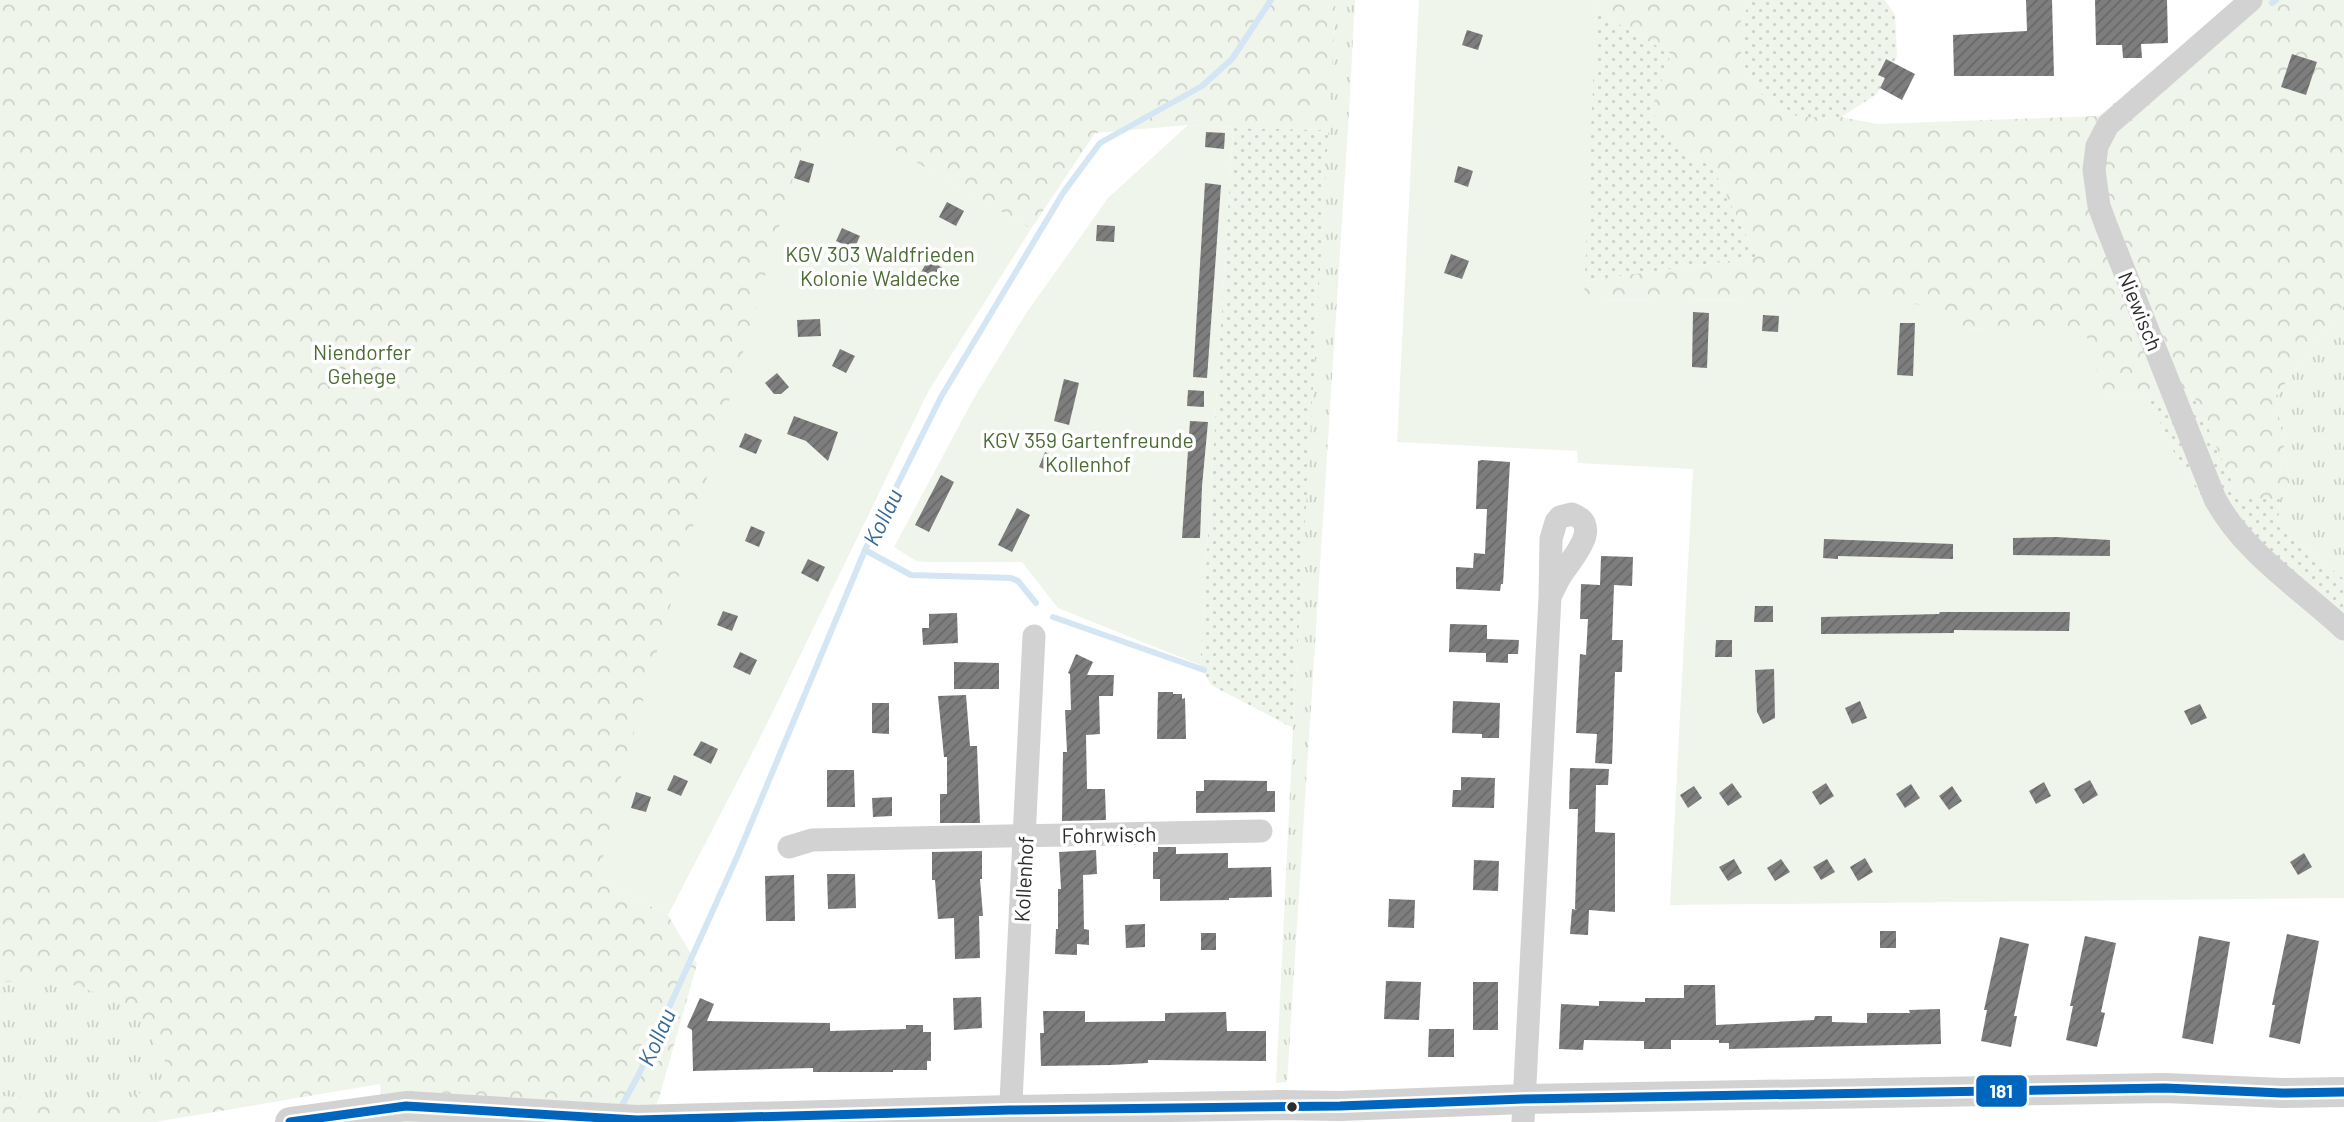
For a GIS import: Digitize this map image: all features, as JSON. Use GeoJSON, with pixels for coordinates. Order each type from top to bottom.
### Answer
{"type":"FeatureCollection","features":[{"type":"Feature","properties":{"kind":"street","name":"Niewisch"},"geometry":{"type":"LineString","coordinates":[[2251,0],[2108,125],[2095,157],[2096,194],[2106,225],[2224,516],[2253,548],[2344,629]]}},
{"type":"Feature","properties":{"kind":"street"},"geometry":{"type":"LineString","coordinates":[[1524,1111],[1550,597]]}},
{"type":"Feature","properties":{"kind":"street","name":"Kollenhof"},"geometry":{"type":"LineString","coordinates":[[1010,1116],[1034,636]]}},
{"type":"Feature","properties":{"kind":"street","name":"Fohrwisch"},"geometry":{"type":"LineString","coordinates":[[789,847],[812,840],[1261,831]]}},
{"type":"Feature","properties":{"kind":"street"},"geometry":{"type":"LineString","coordinates":[[290,1122],[406,1106],[628,1119],[1010,1116],[1280,1105],[1524,1111],[2165,1088],[2344,1093]]}},
{"type":"Feature","properties":{"kind":"green space","name":"Niendorfer Gehege"},"geometry":{"type":"Polygon","coordinates":[[[0,0],[1336,0],[1329,130],[1188,125],[1095,133],[1031,229],[893,149],[598,879],[668,915],[697,964],[659,1098],[649,1122],[383,1122],[380,1084],[155,1122],[0,1122],[0,0]]]}},
{"type":"Feature","properties":{"kind":"green space"},"geometry":{"type":"Polygon","coordinates":[[[1336,0],[1355,0],[1349,112],[1287,1082],[1276,1083],[1293,728],[1336,0]]]}},
{"type":"Feature","properties":{"kind":"green space"},"geometry":{"type":"Polygon","coordinates":[[[1419,0],[1592,0],[1596,11],[1584,301],[1760,299],[1939,305],[1955,328],[2085,330],[2103,394],[2149,399],[2172,449],[2212,516],[2328,604],[2344,620],[2344,898],[1670,905],[1693,469],[1578,463],[1577,451],[1397,442],[1419,0]]]}},
{"type":"Feature","properties":{"kind":"green space"},"geometry":{"type":"Polygon","coordinates":[[[1592,0],[1752,0],[1741,19],[1741,60],[1763,97],[1798,117],[1841,117],[1877,124],[2099,116],[2235,0],[2344,0],[2344,305],[2276,396],[2290,484],[2280,499],[2239,498],[2194,396],[2149,399],[2103,394],[2085,331],[1955,328],[1760,299],[1584,301],[1584,281],[1757,257],[1712,166],[1690,156],[1651,112],[1671,54],[1596,11],[1592,0]]]}},
{"type":"Feature","properties":{"kind":"green space"},"geometry":{"type":"Polygon","coordinates":[[[1752,0],[1885,0],[1895,15],[1897,56],[1894,63],[1885,59],[1878,74],[1885,78],[1877,94],[1841,117],[1798,117],[1763,97],[1741,60],[1741,19],[1752,0]]]}},
{"type":"Feature","properties":{"kind":"green space"},"geometry":{"type":"Polygon","coordinates":[[[1596,11],[1671,54],[1690,156],[1712,166],[1757,257],[1584,281],[1596,11]]]}},
{"type":"Feature","properties":{"kind":"green space","name":"KGV 359 Gartenfreunde Kollenhof"},"geometry":{"type":"Polygon","coordinates":[[[1188,125],[1233,128],[1200,665],[1058,608],[1022,562],[916,561],[894,547],[974,398],[1027,312],[1108,198],[1188,125]]]}},
{"type":"Feature","properties":{"kind":"green space"},"geometry":{"type":"Polygon","coordinates":[[[1233,128],[1329,130],[1293,728],[1211,685],[1200,665],[1233,128]]]}},
{"type":"Feature","properties":{"kind":"green space","name":"KGV 303 Waldfrieden Kolonie Waldecke"},"geometry":{"type":"Polygon","coordinates":[[[805,136],[893,149],[1031,229],[929,390],[760,738],[668,915],[598,879],[622,774],[805,136]]]}},
{"type":"Feature","properties":{"kind":"green space"},"geometry":{"type":"Polygon","coordinates":[[[2344,305],[2344,579],[2278,526],[2280,499],[2290,484],[2276,396],[2344,305]]]}},
{"type":"Feature","properties":{"kind":"green space"},"geometry":{"type":"Polygon","coordinates":[[[2194,396],[2239,497],[2280,499],[2278,526],[2344,579],[2344,620],[2328,604],[2212,516],[2172,449],[2149,399],[2194,396]]]}},
{"type":"Feature","properties":{"kind":"green space"},"geometry":{"type":"Polygon","coordinates":[[[56,979],[120,1001],[137,1016],[165,1060],[161,1083],[127,1099],[0,1096],[0,986],[3,982],[56,979]]]}},
{"type":"Feature","properties":{"kind":"building"},"geometry":{"type":"Polygon","coordinates":[[[2026,0],[2052,0],[2054,76],[1954,76],[1953,35],[2027,31],[2026,0]]]}},
{"type":"Feature","properties":{"kind":"building"},"geometry":{"type":"Polygon","coordinates":[[[2095,0],[2167,0],[2168,43],[2141,44],[2142,58],[2123,58],[2122,45],[2096,45],[2095,0]]]}},
{"type":"Feature","properties":{"kind":"building"},"geometry":{"type":"Polygon","coordinates":[[[1467,30],[1483,35],[1478,50],[1462,45],[1467,30]]]}},
{"type":"Feature","properties":{"kind":"building"},"geometry":{"type":"Polygon","coordinates":[[[2292,54],[2317,62],[2306,95],[2281,87],[2292,54]]]}},
{"type":"Feature","properties":{"kind":"building"},"geometry":{"type":"Polygon","coordinates":[[[1886,59],[1915,74],[1902,100],[1880,88],[1885,78],[1878,75],[1886,59]]]}},
{"type":"Feature","properties":{"kind":"building"},"geometry":{"type":"Polygon","coordinates":[[[1206,132],[1225,133],[1224,149],[1205,147],[1206,132]]]}},
{"type":"Feature","properties":{"kind":"building"},"geometry":{"type":"Polygon","coordinates":[[[800,160],[814,164],[809,183],[794,178],[800,160]]]}},
{"type":"Feature","properties":{"kind":"building"},"geometry":{"type":"Polygon","coordinates":[[[1458,166],[1473,171],[1468,187],[1454,182],[1458,166]]]}},
{"type":"Feature","properties":{"kind":"building"},"geometry":{"type":"Polygon","coordinates":[[[1205,183],[1221,185],[1207,378],[1193,377],[1205,183]]]}},
{"type":"Feature","properties":{"kind":"building"},"geometry":{"type":"Polygon","coordinates":[[[947,202],[964,211],[956,226],[939,217],[947,202]]]}},
{"type":"Feature","properties":{"kind":"building"},"geometry":{"type":"Polygon","coordinates":[[[1097,225],[1115,226],[1114,242],[1096,241],[1097,225]]]}},
{"type":"Feature","properties":{"kind":"building"},"geometry":{"type":"Polygon","coordinates":[[[842,228],[860,236],[854,249],[836,241],[842,228]]]}},
{"type":"Feature","properties":{"kind":"building"},"geometry":{"type":"Polygon","coordinates":[[[1451,254],[1469,261],[1462,279],[1444,273],[1451,254]]]}},
{"type":"Feature","properties":{"kind":"building"},"geometry":{"type":"Polygon","coordinates":[[[928,260],[943,268],[934,282],[920,274],[928,260]]]}},
{"type":"Feature","properties":{"kind":"building"},"geometry":{"type":"Polygon","coordinates":[[[1693,312],[1709,313],[1707,368],[1692,367],[1693,312]]]}},
{"type":"Feature","properties":{"kind":"building"},"geometry":{"type":"Polygon","coordinates":[[[1763,315],[1779,316],[1778,332],[1762,331],[1763,315]]]}},
{"type":"Feature","properties":{"kind":"building"},"geometry":{"type":"Polygon","coordinates":[[[820,319],[821,336],[798,337],[797,320],[820,319]]]}},
{"type":"Feature","properties":{"kind":"building"},"geometry":{"type":"Polygon","coordinates":[[[1900,323],[1915,323],[1913,376],[1897,375],[1900,323]]]}},
{"type":"Feature","properties":{"kind":"building"},"geometry":{"type":"Polygon","coordinates":[[[840,349],[855,356],[846,373],[832,366],[840,349]]]}},
{"type":"Feature","properties":{"kind":"building"},"geometry":{"type":"Polygon","coordinates":[[[777,373],[789,387],[781,394],[774,394],[765,383],[777,373]]]}},
{"type":"Feature","properties":{"kind":"building"},"geometry":{"type":"Polygon","coordinates":[[[1064,379],[1079,383],[1069,425],[1054,421],[1064,379]]]}},
{"type":"Feature","properties":{"kind":"building"},"geometry":{"type":"Polygon","coordinates":[[[1188,390],[1204,391],[1204,407],[1187,406],[1188,390]]]}},
{"type":"Feature","properties":{"kind":"building"},"geometry":{"type":"Polygon","coordinates":[[[794,416],[838,432],[828,461],[806,441],[787,434],[794,416]]]}},
{"type":"Feature","properties":{"kind":"building"},"geometry":{"type":"Polygon","coordinates":[[[1190,421],[1208,422],[1200,538],[1182,538],[1190,421]]]}},
{"type":"Feature","properties":{"kind":"building"},"geometry":{"type":"Polygon","coordinates":[[[745,433],[762,440],[756,454],[739,447],[745,433]]]}},
{"type":"Feature","properties":{"kind":"building"},"geometry":{"type":"Polygon","coordinates":[[[1045,452],[1060,459],[1054,473],[1039,467],[1045,452]]]}},
{"type":"Feature","properties":{"kind":"building"},"geometry":{"type":"Polygon","coordinates":[[[1478,461],[1510,462],[1503,584],[1500,591],[1456,589],[1456,567],[1473,568],[1474,553],[1485,554],[1487,509],[1476,509],[1478,461]]]}},
{"type":"Feature","properties":{"kind":"building"},"geometry":{"type":"Polygon","coordinates":[[[941,475],[954,482],[929,532],[915,525],[941,475]]]}},
{"type":"Feature","properties":{"kind":"building"},"geometry":{"type":"Polygon","coordinates":[[[1017,508],[1030,515],[1012,552],[998,545],[1017,508]]]}},
{"type":"Feature","properties":{"kind":"building"},"geometry":{"type":"Polygon","coordinates":[[[751,526],[765,532],[759,547],[745,541],[751,526]]]}},
{"type":"Feature","properties":{"kind":"building"},"geometry":{"type":"Polygon","coordinates":[[[2013,538],[2110,540],[2110,556],[2013,555],[2013,538]]]}},
{"type":"Feature","properties":{"kind":"building"},"geometry":{"type":"Polygon","coordinates":[[[1824,539],[1953,544],[1953,559],[1838,556],[1838,559],[1823,558],[1824,539]]]}},
{"type":"Feature","properties":{"kind":"building"},"geometry":{"type":"Polygon","coordinates":[[[1601,556],[1633,557],[1632,586],[1614,585],[1612,640],[1623,640],[1622,672],[1615,672],[1612,764],[1595,763],[1597,734],[1576,733],[1580,654],[1586,655],[1588,619],[1580,619],[1581,584],[1600,585],[1601,556]]]}},
{"type":"Feature","properties":{"kind":"building"},"geometry":{"type":"Polygon","coordinates":[[[808,559],[825,567],[818,582],[801,573],[808,559]]]}},
{"type":"Feature","properties":{"kind":"building"},"geometry":{"type":"Polygon","coordinates":[[[1755,606],[1773,606],[1773,622],[1754,622],[1755,606]]]}},
{"type":"Feature","properties":{"kind":"building"},"geometry":{"type":"Polygon","coordinates":[[[723,611],[738,616],[732,631],[717,625],[723,611]]]}},
{"type":"Feature","properties":{"kind":"building"},"geometry":{"type":"Polygon","coordinates":[[[1940,612],[2070,612],[2069,631],[1954,630],[1954,633],[1821,634],[1821,617],[1940,612]]]}},
{"type":"Feature","properties":{"kind":"building"},"geometry":{"type":"Polygon","coordinates":[[[957,613],[958,643],[923,645],[922,628],[929,628],[929,614],[957,613]]]}},
{"type":"Feature","properties":{"kind":"building"},"geometry":{"type":"Polygon","coordinates":[[[1450,624],[1487,625],[1487,639],[1519,640],[1518,654],[1508,654],[1508,663],[1486,662],[1486,653],[1449,652],[1450,624]]]}},
{"type":"Feature","properties":{"kind":"building"},"geometry":{"type":"Polygon","coordinates":[[[1716,640],[1732,640],[1732,657],[1715,657],[1716,640]]]}},
{"type":"Feature","properties":{"kind":"building"},"geometry":{"type":"Polygon","coordinates":[[[740,652],[757,660],[750,675],[733,667],[740,652]]]}},
{"type":"Feature","properties":{"kind":"building"},"geometry":{"type":"Polygon","coordinates":[[[1076,654],[1093,662],[1087,675],[1114,675],[1113,696],[1099,696],[1100,734],[1086,735],[1087,789],[1105,789],[1106,820],[1062,821],[1063,752],[1067,752],[1065,710],[1071,710],[1068,673],[1076,654]]]}},
{"type":"Feature","properties":{"kind":"building"},"geometry":{"type":"Polygon","coordinates":[[[954,662],[999,663],[999,689],[954,689],[954,662]]]}},
{"type":"Feature","properties":{"kind":"building"},"geometry":{"type":"Polygon","coordinates":[[[1774,669],[1775,718],[1763,724],[1757,712],[1755,670],[1774,669]]]}},
{"type":"Feature","properties":{"kind":"building"},"geometry":{"type":"Polygon","coordinates":[[[1158,692],[1182,694],[1182,699],[1185,698],[1186,739],[1157,739],[1158,692]]]}},
{"type":"Feature","properties":{"kind":"building"},"geometry":{"type":"Polygon","coordinates":[[[966,695],[970,746],[977,746],[980,823],[940,823],[940,794],[947,794],[947,757],[944,757],[938,696],[966,695]]]}},
{"type":"Feature","properties":{"kind":"building"},"geometry":{"type":"Polygon","coordinates":[[[1453,701],[1500,703],[1499,738],[1482,738],[1482,734],[1452,733],[1453,701]]]}},
{"type":"Feature","properties":{"kind":"building"},"geometry":{"type":"Polygon","coordinates":[[[1860,701],[1867,718],[1852,724],[1845,708],[1860,701]]]}},
{"type":"Feature","properties":{"kind":"building"},"geometry":{"type":"Polygon","coordinates":[[[872,703],[889,703],[889,734],[872,733],[872,703]]]}},
{"type":"Feature","properties":{"kind":"building"},"geometry":{"type":"Polygon","coordinates":[[[2200,704],[2207,718],[2191,725],[2184,711],[2200,704]]]}},
{"type":"Feature","properties":{"kind":"building"},"geometry":{"type":"Polygon","coordinates":[[[701,741],[718,749],[711,764],[693,755],[701,741]]]}},
{"type":"Feature","properties":{"kind":"building"},"geometry":{"type":"Polygon","coordinates":[[[1570,768],[1609,769],[1608,785],[1596,785],[1595,832],[1615,833],[1615,912],[1589,910],[1588,935],[1570,934],[1572,909],[1577,910],[1578,809],[1569,809],[1570,768]]]}},
{"type":"Feature","properties":{"kind":"building"},"geometry":{"type":"Polygon","coordinates":[[[827,770],[854,770],[855,807],[827,807],[827,770]]]}},
{"type":"Feature","properties":{"kind":"building"},"geometry":{"type":"Polygon","coordinates":[[[674,775],[688,781],[681,796],[667,790],[674,775]]]}},
{"type":"Feature","properties":{"kind":"building"},"geometry":{"type":"Polygon","coordinates":[[[1461,777],[1495,778],[1494,808],[1452,807],[1453,790],[1461,790],[1461,777]]]}},
{"type":"Feature","properties":{"kind":"building"},"geometry":{"type":"Polygon","coordinates":[[[1204,780],[1267,781],[1267,791],[1275,791],[1275,812],[1196,813],[1196,791],[1204,791],[1204,780]]]}},
{"type":"Feature","properties":{"kind":"building"},"geometry":{"type":"Polygon","coordinates":[[[2090,780],[2098,795],[2083,804],[2074,789],[2090,780]]]}},
{"type":"Feature","properties":{"kind":"building"},"geometry":{"type":"Polygon","coordinates":[[[2044,782],[2051,796],[2036,804],[2029,791],[2044,782]]]}},
{"type":"Feature","properties":{"kind":"building"},"geometry":{"type":"Polygon","coordinates":[[[1732,783],[1742,797],[1728,806],[1719,793],[1732,783]]]}},
{"type":"Feature","properties":{"kind":"building"},"geometry":{"type":"Polygon","coordinates":[[[1826,783],[1834,796],[1820,805],[1812,792],[1826,783]]]}},
{"type":"Feature","properties":{"kind":"building"},"geometry":{"type":"Polygon","coordinates":[[[1911,784],[1920,798],[1905,808],[1896,794],[1911,784]]]}},
{"type":"Feature","properties":{"kind":"building"},"geometry":{"type":"Polygon","coordinates":[[[1694,786],[1702,798],[1688,808],[1680,795],[1694,786]]]}},
{"type":"Feature","properties":{"kind":"building"},"geometry":{"type":"Polygon","coordinates":[[[1952,786],[1962,801],[1949,810],[1939,796],[1952,786]]]}},
{"type":"Feature","properties":{"kind":"building"},"geometry":{"type":"Polygon","coordinates":[[[636,792],[651,797],[646,812],[631,808],[636,792]]]}},
{"type":"Feature","properties":{"kind":"building"},"geometry":{"type":"Polygon","coordinates":[[[892,797],[892,816],[873,817],[872,798],[892,797]]]}},
{"type":"Feature","properties":{"kind":"building"},"geometry":{"type":"Polygon","coordinates":[[[1158,847],[1176,847],[1176,854],[1228,853],[1228,868],[1271,867],[1272,897],[1160,901],[1160,879],[1153,879],[1153,852],[1158,852],[1158,847]]]}},
{"type":"Feature","properties":{"kind":"building"},"geometry":{"type":"Polygon","coordinates":[[[1096,850],[1097,874],[1083,875],[1084,929],[1089,930],[1089,945],[1077,944],[1077,955],[1055,954],[1058,889],[1061,889],[1059,852],[1096,850]]]}},
{"type":"Feature","properties":{"kind":"building"},"geometry":{"type":"Polygon","coordinates":[[[982,851],[980,879],[983,916],[979,916],[980,958],[955,959],[954,918],[938,919],[935,880],[932,880],[932,852],[982,851]]]}},
{"type":"Feature","properties":{"kind":"building"},"geometry":{"type":"Polygon","coordinates":[[[2304,853],[2312,867],[2298,875],[2290,862],[2304,853]]]}},
{"type":"Feature","properties":{"kind":"building"},"geometry":{"type":"Polygon","coordinates":[[[1865,858],[1873,872],[1858,881],[1850,867],[1865,858]]]}},
{"type":"Feature","properties":{"kind":"building"},"geometry":{"type":"Polygon","coordinates":[[[1734,859],[1742,873],[1728,881],[1719,867],[1734,859]]]}},
{"type":"Feature","properties":{"kind":"building"},"geometry":{"type":"Polygon","coordinates":[[[1781,859],[1790,872],[1775,881],[1767,868],[1781,859]]]}},
{"type":"Feature","properties":{"kind":"building"},"geometry":{"type":"Polygon","coordinates":[[[1827,859],[1835,872],[1821,880],[1813,867],[1827,859]]]}},
{"type":"Feature","properties":{"kind":"building"},"geometry":{"type":"Polygon","coordinates":[[[1474,860],[1499,861],[1498,891],[1473,890],[1474,860]]]}},
{"type":"Feature","properties":{"kind":"building"},"geometry":{"type":"Polygon","coordinates":[[[827,874],[855,874],[856,908],[828,909],[827,874]]]}},
{"type":"Feature","properties":{"kind":"building"},"geometry":{"type":"Polygon","coordinates":[[[794,875],[795,921],[766,921],[765,876],[794,875]]]}},
{"type":"Feature","properties":{"kind":"building"},"geometry":{"type":"Polygon","coordinates":[[[1389,899],[1415,900],[1414,928],[1388,927],[1389,899]]]}},
{"type":"Feature","properties":{"kind":"building"},"geometry":{"type":"Polygon","coordinates":[[[1145,924],[1145,947],[1126,948],[1125,925],[1145,924]]]}},
{"type":"Feature","properties":{"kind":"building"},"geometry":{"type":"Polygon","coordinates":[[[1880,931],[1896,931],[1896,948],[1880,948],[1880,931]]]}},
{"type":"Feature","properties":{"kind":"building"},"geometry":{"type":"Polygon","coordinates":[[[1201,933],[1216,933],[1216,950],[1201,950],[1201,933]]]}},
{"type":"Feature","properties":{"kind":"building"},"geometry":{"type":"Polygon","coordinates":[[[2287,934],[2319,941],[2300,1044],[2269,1037],[2275,1005],[2272,1005],[2287,934]]]}},
{"type":"Feature","properties":{"kind":"building"},"geometry":{"type":"Polygon","coordinates":[[[2085,936],[2116,943],[2101,1012],[2105,1013],[2097,1047],[2066,1040],[2073,1006],[2070,1006],[2085,936]]]}},
{"type":"Feature","properties":{"kind":"building"},"geometry":{"type":"Polygon","coordinates":[[[2199,936],[2230,942],[2213,1044],[2182,1038],[2199,936]]]}},
{"type":"Feature","properties":{"kind":"building"},"geometry":{"type":"Polygon","coordinates":[[[2000,937],[2029,944],[2014,1016],[2017,1016],[2011,1047],[1981,1041],[1987,1010],[1984,1010],[2000,937]]]}},
{"type":"Feature","properties":{"kind":"building"},"geometry":{"type":"Polygon","coordinates":[[[1386,981],[1421,982],[1419,1020],[1384,1019],[1386,981]]]}},
{"type":"Feature","properties":{"kind":"building"},"geometry":{"type":"Polygon","coordinates":[[[1473,982],[1498,982],[1498,1030],[1473,1030],[1473,982]]]}},
{"type":"Feature","properties":{"kind":"building"},"geometry":{"type":"Polygon","coordinates":[[[1684,985],[1715,985],[1716,1025],[1814,1020],[1815,1016],[1832,1016],[1832,1022],[1867,1023],[1867,1013],[1910,1013],[1909,1010],[1940,1009],[1941,1044],[1729,1049],[1729,1043],[1719,1043],[1719,1040],[1671,1040],[1671,1049],[1644,1049],[1644,1041],[1584,1040],[1583,1050],[1559,1049],[1561,1004],[1599,1006],[1599,1001],[1645,1002],[1645,998],[1684,998],[1684,985]]]}},
{"type":"Feature","properties":{"kind":"building"},"geometry":{"type":"Polygon","coordinates":[[[981,997],[982,1028],[954,1030],[953,998],[981,997]]]}},
{"type":"Feature","properties":{"kind":"building"},"geometry":{"type":"Polygon","coordinates":[[[700,998],[714,1004],[707,1021],[830,1023],[830,1031],[906,1029],[906,1025],[923,1025],[923,1032],[931,1032],[931,1061],[927,1061],[927,1070],[893,1072],[813,1072],[813,1068],[693,1071],[692,1030],[687,1027],[700,998]]]}},
{"type":"Feature","properties":{"kind":"building"},"geometry":{"type":"Polygon","coordinates":[[[1043,1011],[1085,1011],[1085,1022],[1165,1021],[1165,1013],[1226,1012],[1227,1031],[1266,1031],[1266,1061],[1148,1060],[1148,1063],[1041,1066],[1040,1033],[1044,1033],[1043,1011]]]}},
{"type":"Feature","properties":{"kind":"building"},"geometry":{"type":"Polygon","coordinates":[[[1429,1029],[1454,1029],[1454,1057],[1428,1057],[1429,1029]]]}},
{"type":"Feature","properties":{"kind":"waterway","name":"Kollau"},"geometry":{"type":"LineString","coordinates":[[619,1111],[639,1074],[737,857],[865,550],[941,397],[1063,193],[1100,143],[1202,86],[1232,59],[1271,0]]}},
{"type":"Feature","properties":{"kind":"waterway"},"geometry":{"type":"LineString","coordinates":[[2272,3],[2276,0]]}},
{"type":"Feature","properties":{"kind":"waterway"},"geometry":{"type":"LineString","coordinates":[[865,550],[911,575],[1011,578],[1018,581],[1036,603]]}},
{"type":"Feature","properties":{"kind":"waterway"},"geometry":{"type":"LineString","coordinates":[[1053,617],[1204,670]]}},
{"type":"Feature","properties":{"kind":"transit line","name":"181"},"geometry":{"type":"LineString","coordinates":[[290,1122],[406,1106],[637,1120],[1010,1110],[1340,1106],[1524,1099],[2165,1088],[2282,1093],[2344,1092]]}}]}
